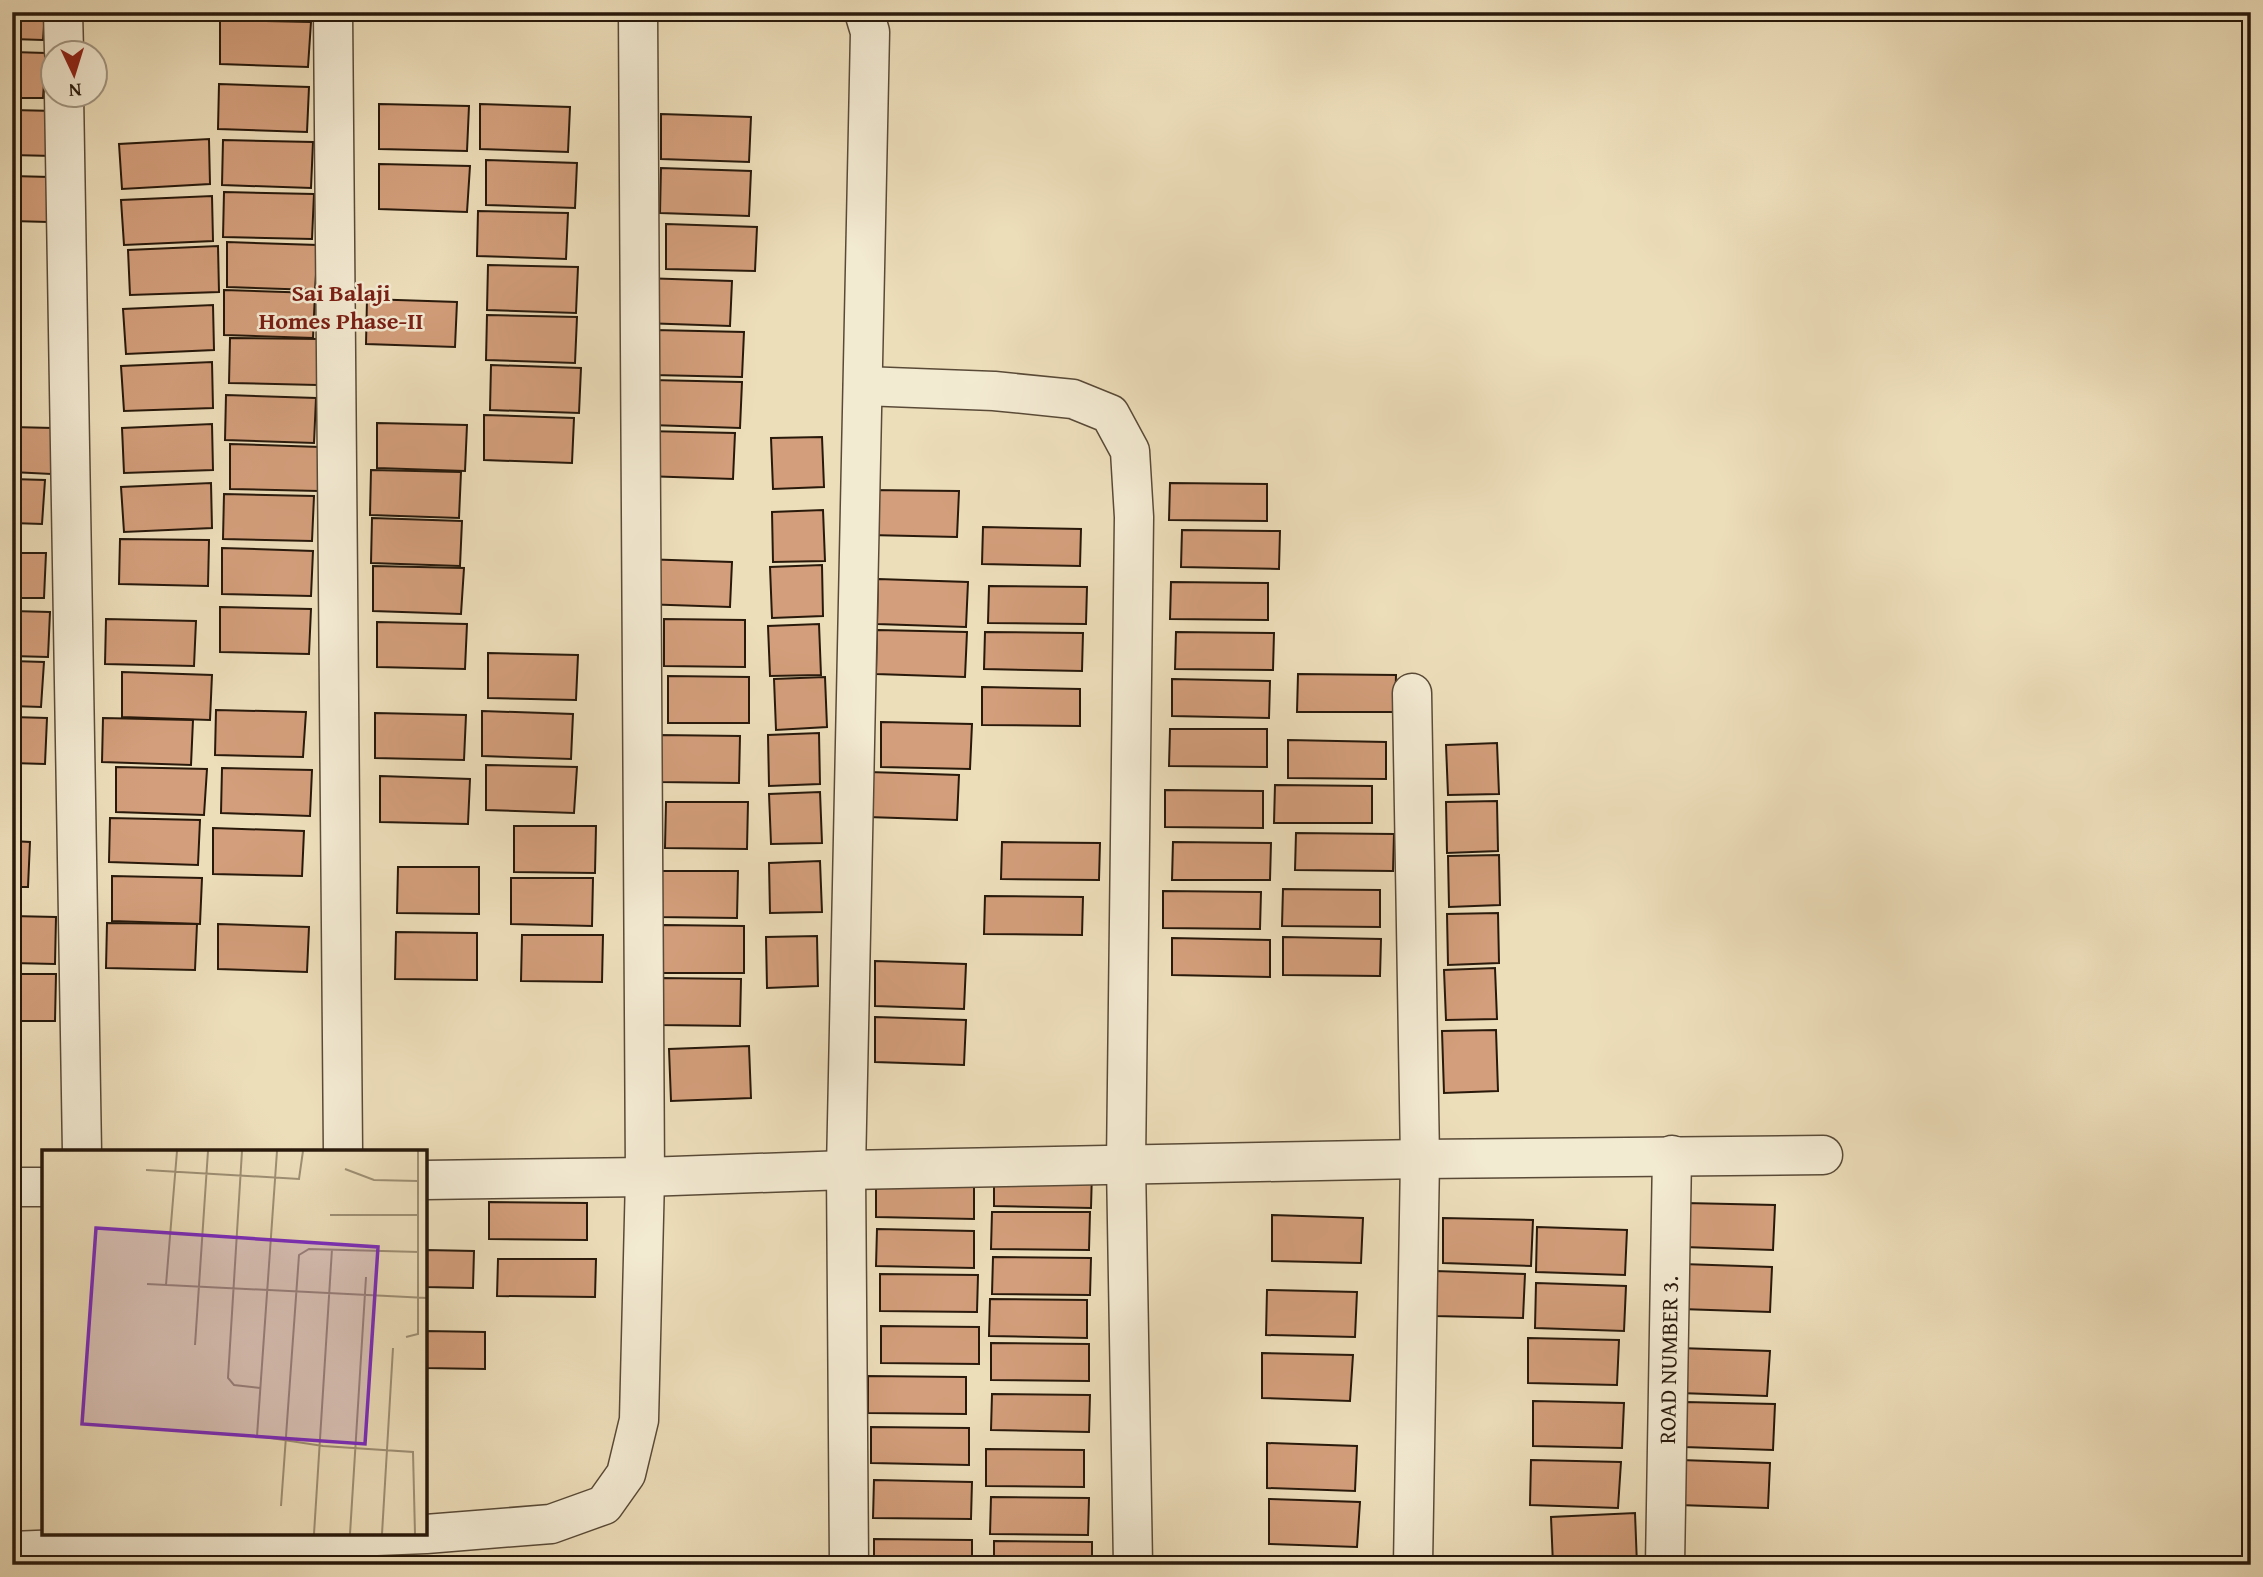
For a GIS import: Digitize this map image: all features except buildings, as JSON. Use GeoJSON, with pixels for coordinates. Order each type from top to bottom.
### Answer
{"type":"FeatureCollection","features":[{"type":"Feature","properties":{"kind":"street"},"geometry":{"type":"LineString","coordinates":[[63,12],[64,38]]}},
{"type":"Feature","properties":{"kind":"street"},"geometry":{"type":"LineString","coordinates":[[333,12],[343,1150]]}},
{"type":"Feature","properties":{"kind":"street"},"geometry":{"type":"LineString","coordinates":[[427,1534],[551,1524],[604,1505],[626,1474],[639,1420],[645,1177],[638,12]]}},
{"type":"Feature","properties":{"kind":"street"},"geometry":{"type":"LineString","coordinates":[[849,1565],[846,1170],[870,33],[864,12]]}},
{"type":"Feature","properties":{"kind":"street"},"geometry":{"type":"LineString","coordinates":[[64,108],[82,1150]]}},
{"type":"Feature","properties":{"kind":"street"},"geometry":{"type":"LineString","coordinates":[[863,386],[994,391],[1073,399],[1110,414],[1130,451],[1134,517],[1126,1164],[1133,1565]]}},
{"type":"Feature","properties":{"kind":"street"},"geometry":{"type":"LineString","coordinates":[[1412,693],[1420,1159],[1413,1565]]}},
{"type":"Feature","properties":{"kind":"street","name":"ROAD NUMBER 3."},"geometry":{"type":"LineString","coordinates":[[1665,1565],[1672,1155]]}},
{"type":"Feature","properties":{"kind":"street"},"geometry":{"type":"LineString","coordinates":[[427,1180],[1126,1164],[1824,1155]]}},
{"type":"Feature","properties":{"kind":"street"},"geometry":{"type":"LineString","coordinates":[[12,1187],[42,1187]]}},
{"type":"Feature","properties":{"kind":"street"},"geometry":{"type":"LineString","coordinates":[[12,1551],[368,1535]]}},
{"type":"Feature","properties":{"kind":"district","name":"Sai Balaji Homes Phase-II"},"geometry":{"type":"Point","coordinates":[341,307]}}]}
